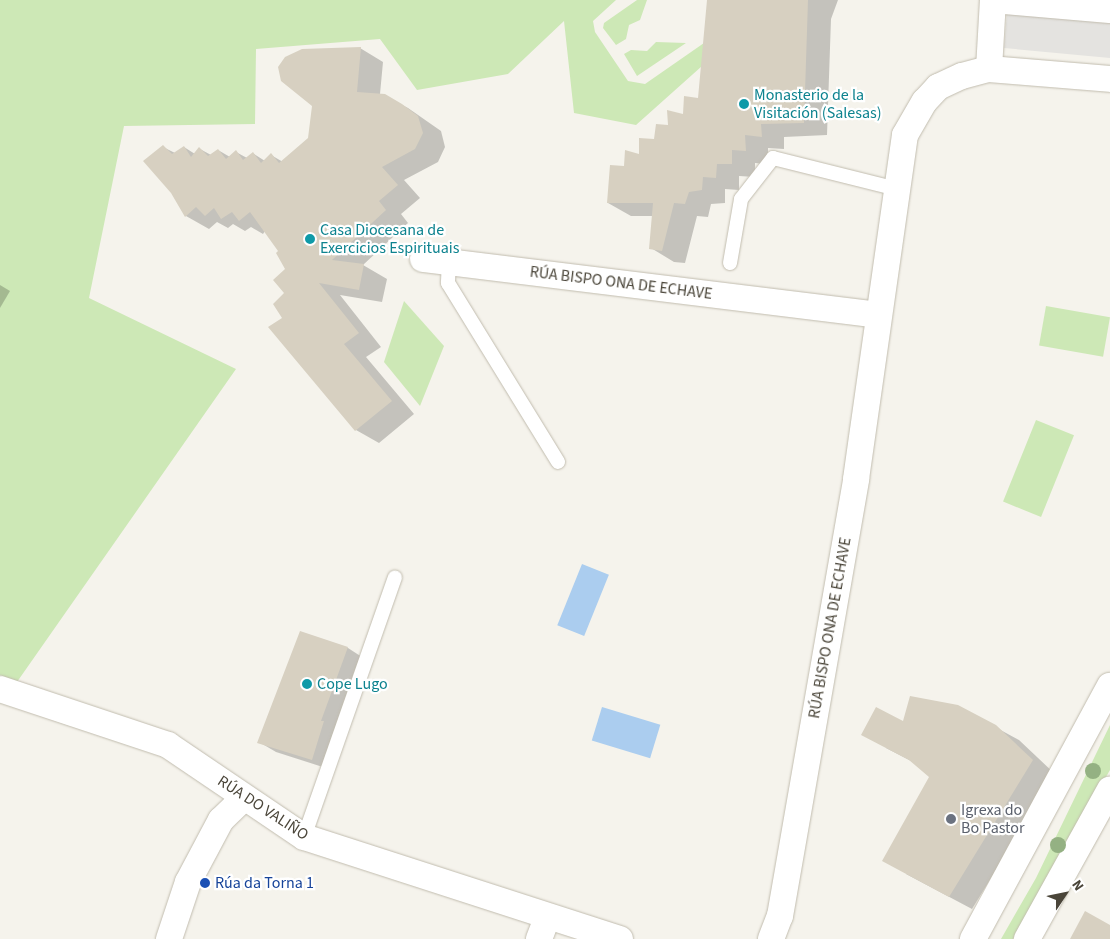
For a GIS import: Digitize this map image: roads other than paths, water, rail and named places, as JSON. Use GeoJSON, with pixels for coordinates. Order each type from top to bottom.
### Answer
{"type":"FeatureCollection","features":[{"type":"Feature","properties":{"kind":"street"},"geometry":{"type":"LineString","coordinates":[[989,69],[993,0],[1110,10]]}},
{"type":"Feature","properties":{"kind":"street","name":"RÚA BISPO ONA DE ECHAVE"},"geometry":{"type":"LineString","coordinates":[[771,939],[780,916],[852,498],[904,135],[925,101],[938,87],[962,76],[989,69],[1110,79]]}},
{"type":"Feature","properties":{"kind":"street","name":"RÚA BISPO ONA DE ECHAVE"},"geometry":{"type":"LineString","coordinates":[[423,258],[878,315]]}},
{"type":"Feature","properties":{"kind":"street"},"geometry":{"type":"LineString","coordinates":[[973,939],[1110,686]]}},
{"type":"Feature","properties":{"kind":"street","name":"RÚA DO VALIÑO"},"geometry":{"type":"LineString","coordinates":[[0,689],[168,745],[304,837],[543,928],[620,939]]}},
{"type":"Feature","properties":{"kind":"street"},"geometry":{"type":"LineString","coordinates":[[1027,939],[1110,789]]}},
{"type":"Feature","properties":{"kind":"street"},"geometry":{"type":"LineString","coordinates":[[169,939],[188,882],[221,820],[244,798]]}},
{"type":"Feature","properties":{"kind":"lane"},"geometry":{"type":"LineString","coordinates":[[730,263],[741,199],[773,158],[897,189]]}},
{"type":"Feature","properties":{"kind":"lane"},"geometry":{"type":"LineString","coordinates":[[449,262],[448,283],[558,462]]}},
{"type":"Feature","properties":{"kind":"lane"},"geometry":{"type":"LineString","coordinates":[[304,837],[395,577]]}},
{"type":"Feature","properties":{"kind":"water"},"geometry":{"type":"Polygon","coordinates":[[[582,564],[609,575],[584,636],[557,625],[582,564]]]}},
{"type":"Feature","properties":{"kind":"water"},"geometry":{"type":"Polygon","coordinates":[[[602,707],[660,725],[650,758],[592,740],[602,707]]]}},
{"type":"Feature","properties":{"kind":"place","name":"Monasterio de la Visitación (Salesas)"},"geometry":{"type":"Point","coordinates":[744,104]}},
{"type":"Feature","properties":{"kind":"place","name":"Casa Diocesana de Exercicios Espirituais"},"geometry":{"type":"Point","coordinates":[310,239]}},
{"type":"Feature","properties":{"kind":"place","name":"Cope Lugo"},"geometry":{"type":"Point","coordinates":[307,684]}},
{"type":"Feature","properties":{"kind":"place","name":"Igrexa do Bo Pastor"},"geometry":{"type":"Point","coordinates":[951,819]}},
{"type":"Feature","properties":{"kind":"place","name":"Rúa da Torna 1"},"geometry":{"type":"Point","coordinates":[205,883]}}]}
